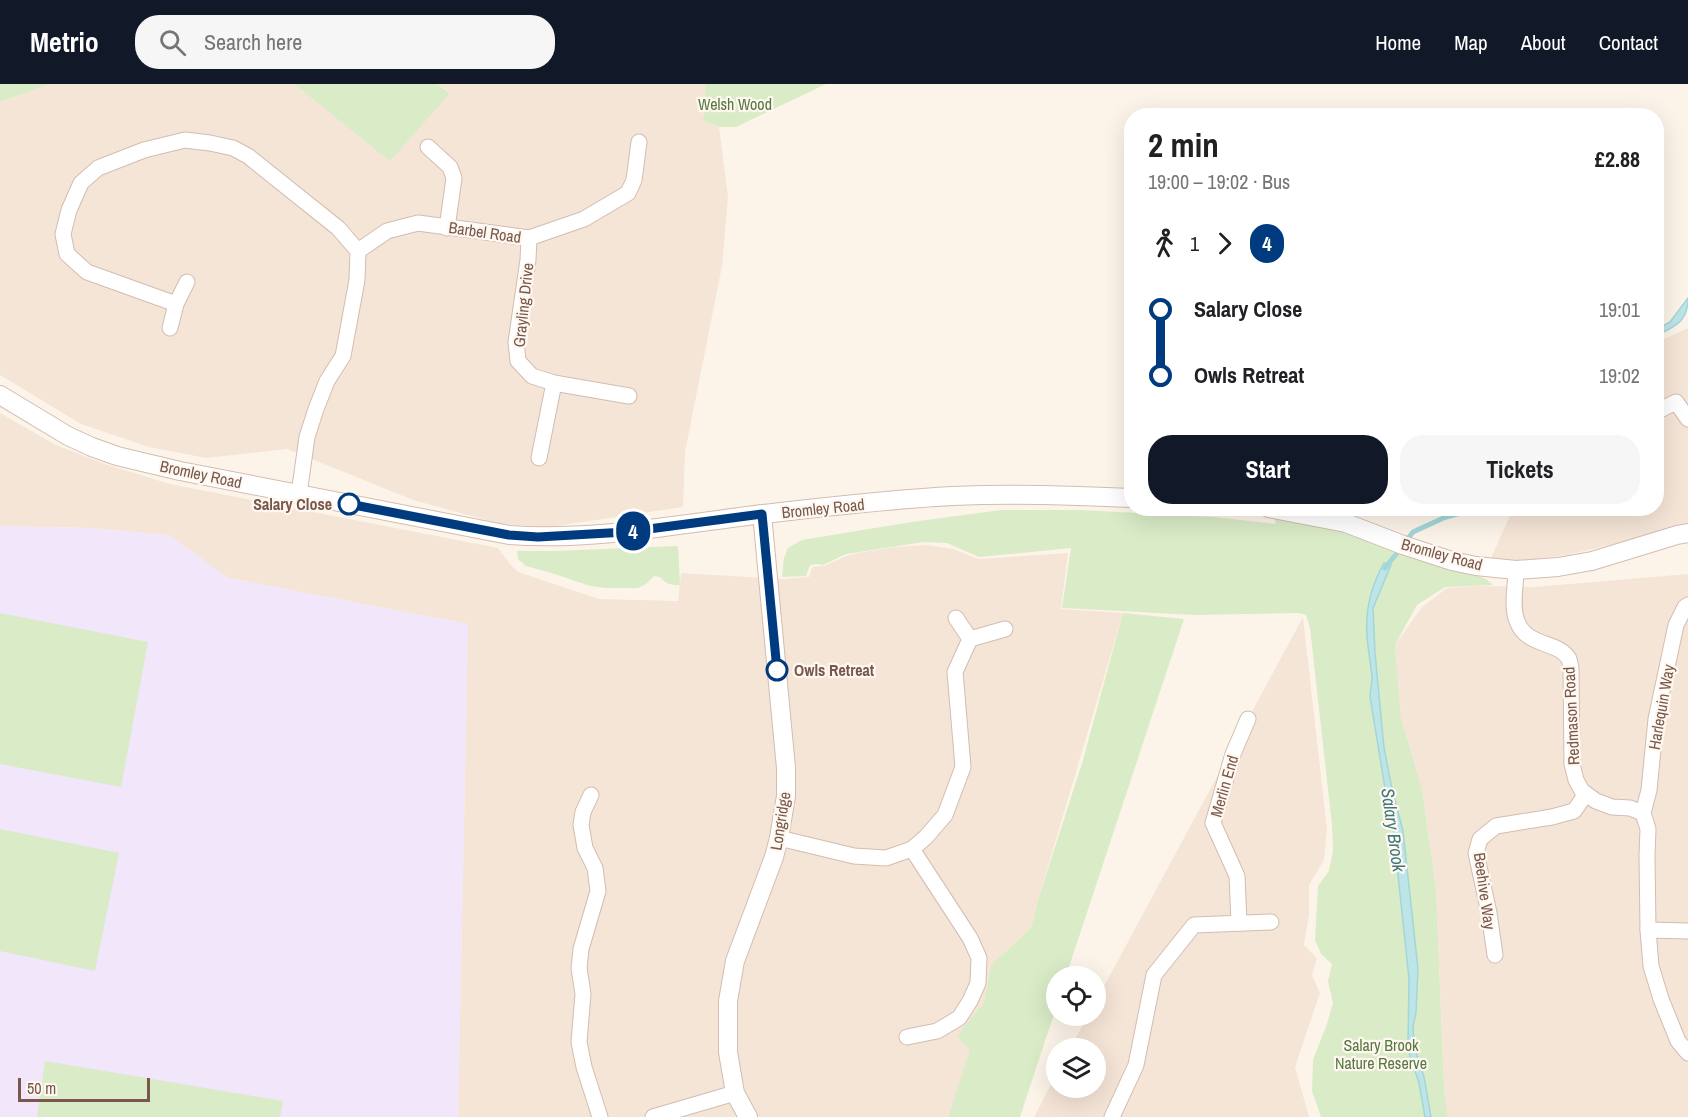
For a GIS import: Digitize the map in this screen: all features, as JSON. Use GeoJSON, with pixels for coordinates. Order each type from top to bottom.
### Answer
{"type":"FeatureCollection","features":[{"type":"Feature","properties":{"kind":"street"},"geometry":{"type":"LineString","coordinates":[[176,304],[87,272],[67,254],[63,234],[69,210],[81,183],[98,168],[144,150],[184,140],[233,148],[248,156],[338,228],[358,251],[357,280],[343,356],[327,381],[316,409],[308,437],[298,494]]}},
{"type":"Feature","properties":{"kind":"street","name":"Barbel Road"},"geometry":{"type":"LineString","coordinates":[[358,251],[387,231],[417,223],[529,238],[584,219],[628,193],[634,180],[639,142]]}},
{"type":"Feature","properties":{"kind":"street"},"geometry":{"type":"LineString","coordinates":[[428,147],[450,167],[454,178],[447,228]]}},
{"type":"Feature","properties":{"kind":"street","name":"Grayling Drive"},"geometry":{"type":"LineString","coordinates":[[529,238],[516,342],[518,361],[532,376],[554,383],[629,396]]}},
{"type":"Feature","properties":{"kind":"street"},"geometry":{"type":"LineString","coordinates":[[170,328],[176,304],[187,282]]}},
{"type":"Feature","properties":{"kind":"street"},"geometry":{"type":"LineString","coordinates":[[539,458],[554,383]]}},
{"type":"Feature","properties":{"kind":"street","name":"Bromley Road"},"geometry":{"type":"LineString","coordinates":[[0,395],[68,436],[117,456],[180,471],[509,535],[538,537],[626,532],[762,514],[954,496],[1054,494],[1124,498]]}},
{"type":"Feature","properties":{"kind":"street"},"geometry":{"type":"LineString","coordinates":[[1664,408],[1676,402],[1688,419]]}},
{"type":"Feature","properties":{"kind":"street","name":"Longridge"},"geometry":{"type":"LineString","coordinates":[[748,1117],[735,1093],[728,1052],[728,1001],[735,961],[774,857],[786,796],[786,768],[762,514]]}},
{"type":"Feature","properties":{"kind":"street","name":"Bromley Road"},"geometry":{"type":"LineString","coordinates":[[1307,516],[1346,524],[1452,561],[1516,570],[1558,567],[1592,561],[1688,533]]}},
{"type":"Feature","properties":{"kind":"street","name":"Redmason Road"},"geometry":{"type":"LineString","coordinates":[[1516,570],[1514,604],[1516,620],[1523,633],[1537,642],[1557,649],[1568,657],[1571,668],[1572,764],[1576,780],[1586,794]]}},
{"type":"Feature","properties":{"kind":"street","name":"Harlequin Way"},"geometry":{"type":"LineString","coordinates":[[1643,813],[1648,790],[1656,719],[1676,625],[1688,605]]}},
{"type":"Feature","properties":{"kind":"street"},"geometry":{"type":"LineString","coordinates":[[956,618],[970,639]]}},
{"type":"Feature","properties":{"kind":"street"},"geometry":{"type":"LineString","coordinates":[[779,838],[854,855],[886,858],[912,849],[926,837],[945,815],[963,767],[955,672],[970,639],[1005,629]]}},
{"type":"Feature","properties":{"kind":"street","name":"Merlin End"},"geometry":{"type":"LineString","coordinates":[[1239,922],[1237,876],[1213,822],[1233,754],[1248,719]]}},
{"type":"Feature","properties":{"kind":"street"},"geometry":{"type":"LineString","coordinates":[[1586,794],[1612,807],[1630,808],[1643,813],[1648,829],[1648,930],[1651,966],[1678,1041],[1688,1053]]}},
{"type":"Feature","properties":{"kind":"street","name":"Beehive Way"},"geometry":{"type":"LineString","coordinates":[[1495,955],[1476,853],[1480,839],[1496,826],[1574,811],[1586,794]]}},
{"type":"Feature","properties":{"kind":"street"},"geometry":{"type":"LineString","coordinates":[[591,795],[583,812],[581,825],[585,848],[595,868],[598,891],[580,950],[579,968],[583,994],[579,1042],[584,1067],[600,1117]]}},
{"type":"Feature","properties":{"kind":"street"},"geometry":{"type":"LineString","coordinates":[[907,1037],[937,1031],[959,1018],[978,983],[979,958],[970,938],[912,849]]}},
{"type":"Feature","properties":{"kind":"street"},"geometry":{"type":"LineString","coordinates":[[1112,1117],[1136,1065],[1154,975],[1194,925],[1271,922]]}},
{"type":"Feature","properties":{"kind":"street"},"geometry":{"type":"LineString","coordinates":[[1648,930],[1688,931]]}},
{"type":"Feature","properties":{"kind":"street"},"geometry":{"type":"LineString","coordinates":[[653,1117],[735,1093]]}},
{"type":"Feature","properties":{"kind":"shaded area"},"geometry":{"type":"Polygon","coordinates":[[[50,84],[294,84],[390,160],[450,92],[437,84],[706,84],[703,120],[719,127],[728,197],[722,266],[685,452],[683,507],[549,527],[501,524],[413,500],[287,449],[206,458],[149,447],[81,424],[0,375],[0,102],[50,84]]]}},
{"type":"Feature","properties":{"kind":"shaded area"},"geometry":{"type":"Polygon","coordinates":[[[1688,328],[1688,527],[1567,555],[1520,561],[1491,558],[1510,516],[1664,516],[1664,339],[1688,328]]]}},
{"type":"Feature","properties":{"kind":"shaded area"},"geometry":{"type":"Polygon","coordinates":[[[0,413],[56,445],[108,465],[170,484],[498,548],[518,572],[599,599],[678,601],[681,573],[782,579],[809,577],[812,567],[824,566],[857,553],[895,547],[927,545],[953,549],[979,559],[1068,553],[1061,609],[1123,613],[1031,928],[991,965],[984,1002],[957,1036],[971,1050],[948,1117],[458,1117],[468,624],[228,578],[169,535],[89,528],[0,526],[0,413]]]}},
{"type":"Feature","properties":{"kind":"shaded area"},"geometry":{"type":"Polygon","coordinates":[[[0,526],[89,528],[169,535],[228,578],[468,624],[458,1117],[0,1117],[0,526]]]}},
{"type":"Feature","properties":{"kind":"shaded area"},"geometry":{"type":"Polygon","coordinates":[[[1688,574],[1688,1117],[1448,1117],[1444,1088],[1436,889],[1422,789],[1401,718],[1395,645],[1421,608],[1447,588],[1534,587],[1688,574]]]}},
{"type":"Feature","properties":{"kind":"shaded area"},"geometry":{"type":"Polygon","coordinates":[[[1303,617],[1327,830],[1324,860],[1309,885],[1309,915],[1304,945],[1317,958],[1312,975],[1320,993],[1295,1067],[1309,1117],[1034,1117],[1046,1094],[1046,1098],[1106,1098],[1106,1038],[1076,1038],[1082,1026],[1106,1026],[1106,983],[1303,617]]]}},
{"type":"Feature","properties":{"kind":"green space"},"geometry":{"type":"Polygon","coordinates":[[[0,84],[50,84],[0,102],[0,84]]]}},
{"type":"Feature","properties":{"kind":"green space"},"geometry":{"type":"Polygon","coordinates":[[[294,84],[437,84],[450,93],[390,161],[294,84]]]}},
{"type":"Feature","properties":{"kind":"green space","name":"Welsh Wood"},"geometry":{"type":"Polygon","coordinates":[[[706,84],[826,84],[736,127],[719,127],[703,120],[706,84]]]}},
{"type":"Feature","properties":{"kind":"green space","name":"Salary Brook Nature Reserve"},"geometry":{"type":"Polygon","coordinates":[[[1001,510],[1080,510],[1124,512],[1124,516],[1213,517],[1276,524],[1274,516],[1300,516],[1345,527],[1486,579],[1493,585],[1445,587],[1417,605],[1395,645],[1401,718],[1422,789],[1436,889],[1444,1088],[1448,1117],[1321,1117],[1312,1091],[1313,1060],[1333,1003],[1328,981],[1332,964],[1321,954],[1315,940],[1318,886],[1329,871],[1333,851],[1310,628],[1306,615],[1299,613],[1195,615],[1062,608],[1071,548],[979,557],[947,543],[924,542],[846,554],[823,565],[810,565],[806,576],[782,577],[784,558],[788,548],[802,540],[1001,510]]]}},
{"type":"Feature","properties":{"kind":"green space"},"geometry":{"type":"Polygon","coordinates":[[[678,546],[680,585],[668,584],[660,577],[654,576],[638,588],[590,586],[526,566],[518,559],[517,551],[554,551],[678,546]]]}},
{"type":"Feature","properties":{"kind":"green space"},"geometry":{"type":"Polygon","coordinates":[[[0,613],[148,642],[121,787],[0,764],[0,613]]]}},
{"type":"Feature","properties":{"kind":"green space"},"geometry":{"type":"Polygon","coordinates":[[[1123,613],[1184,619],[1069,966],[1046,966],[1046,1026],[1050,1026],[1020,1117],[948,1117],[970,1050],[957,1036],[984,1002],[991,965],[1031,928],[1083,760],[1123,613]]]}},
{"type":"Feature","properties":{"kind":"green space"},"geometry":{"type":"Polygon","coordinates":[[[0,829],[119,853],[95,971],[0,951],[0,829]]]}},
{"type":"Feature","properties":{"kind":"green space"},"geometry":{"type":"Polygon","coordinates":[[[45,1061],[283,1101],[280,1117],[37,1117],[45,1061]]]}},
{"type":"Feature","properties":{"kind":"water"},"geometry":{"type":"Polygon","coordinates":[[[1688,298],[1683,318],[1664,332],[1664,325],[1670,322],[1688,298]]]}},
{"type":"Feature","properties":{"kind":"water"},"geometry":{"type":"Polygon","coordinates":[[[1384,563],[1391,565],[1373,608],[1375,653],[1384,748],[1403,831],[1418,969],[1416,1013],[1413,1026],[1414,1046],[1424,1077],[1431,1117],[1425,1117],[1419,1083],[1408,1045],[1409,979],[1392,818],[1370,697],[1372,678],[1367,617],[1372,589],[1384,563]]]}},
{"type":"Feature","properties":{"kind":"waterway","name":"Salary Brook"},"geometry":{"type":"LineString","coordinates":[[1406,541],[1413,532],[1448,516]]}},
{"type":"Feature","properties":{"kind":"waterway","name":"Salary Brook"},"geometry":{"type":"LineString","coordinates":[[1385,568],[1401,548]]}},
{"type":"Feature","properties":{"kind":"bus line","name":"4"},"geometry":{"type":"LineString","coordinates":[[349,504],[509,535],[538,537],[626,532],[762,514],[777,670]]}},
{"type":"Feature","properties":{"kind":"place","name":"Salary Close"},"geometry":{"type":"Point","coordinates":[349,504]}},
{"type":"Feature","properties":{"kind":"place","name":"Owls Retreat"},"geometry":{"type":"Point","coordinates":[777,670]}}]}
